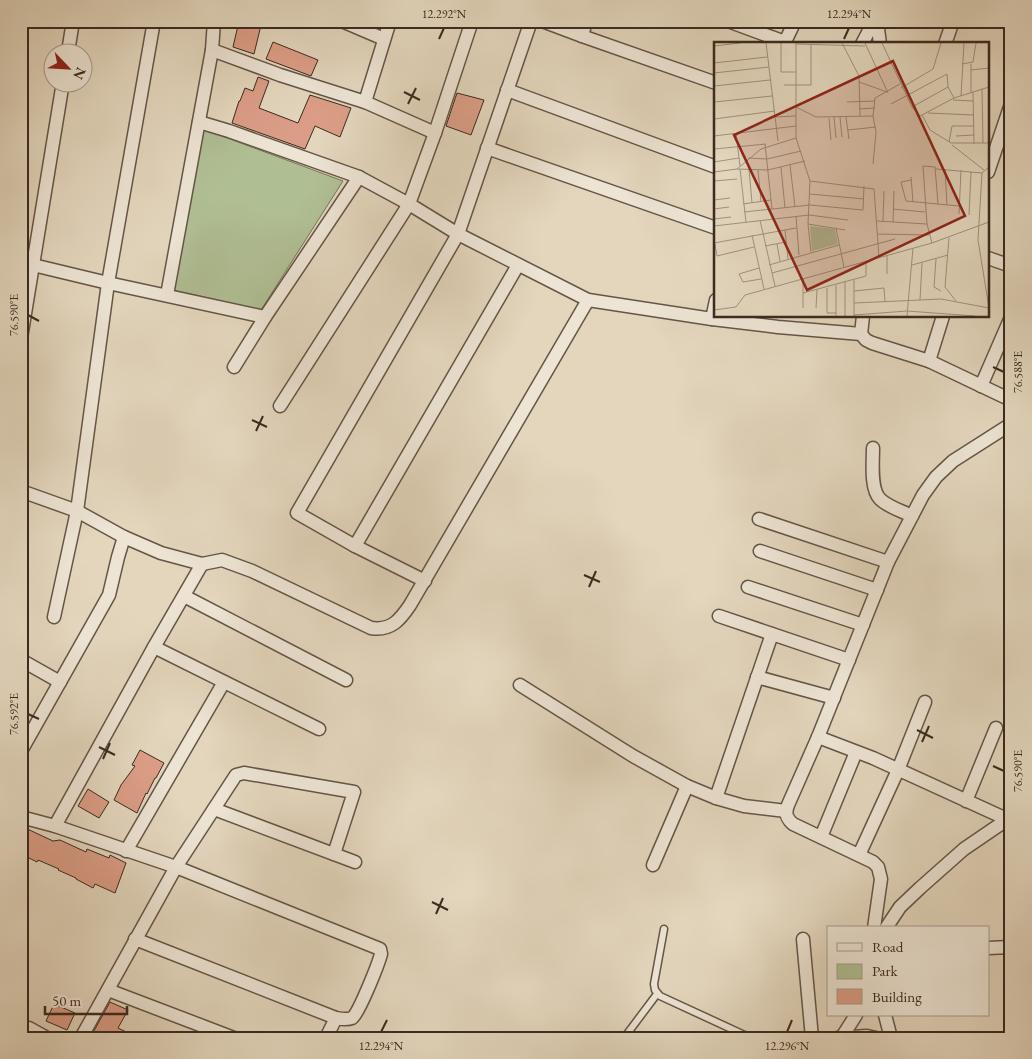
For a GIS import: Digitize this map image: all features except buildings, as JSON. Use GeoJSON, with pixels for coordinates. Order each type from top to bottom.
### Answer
{"type":"FeatureCollection","features":[{"type":"Feature","properties":{"kind":"street"},"geometry":{"type":"LineString","coordinates":[[70,42],[73,21]]}},
{"type":"Feature","properties":{"kind":"street"},"geometry":{"type":"LineString","coordinates":[[54,617],[77,511],[108,283],[154,21]]}},
{"type":"Feature","properties":{"kind":"street"},"geometry":{"type":"LineString","coordinates":[[167,295],[212,50],[214,21]]}},
{"type":"Feature","properties":{"kind":"street"},"geometry":{"type":"LineString","coordinates":[[342,21],[384,39]]}},
{"type":"Feature","properties":{"kind":"street"},"geometry":{"type":"LineString","coordinates":[[365,102],[390,21]]}},
{"type":"Feature","properties":{"kind":"street"},"geometry":{"type":"LineString","coordinates":[[280,406],[409,204],[472,21]]}},
{"type":"Feature","properties":{"kind":"street"},"geometry":{"type":"LineString","coordinates":[[425,581],[355,546],[297,513],[458,234],[531,21]]}},
{"type":"Feature","properties":{"kind":"street"},"geometry":{"type":"LineString","coordinates":[[542,21],[714,82]]}},
{"type":"Feature","properties":{"kind":"street"},"geometry":{"type":"LineString","coordinates":[[582,36],[586,21]]}},
{"type":"Feature","properties":{"kind":"street"},"geometry":{"type":"LineString","coordinates":[[728,21],[781,42]]}},
{"type":"Feature","properties":{"kind":"street"},"geometry":{"type":"LineString","coordinates":[[784,42],[795,21]]}},
{"type":"Feature","properties":{"kind":"street"},"geometry":{"type":"LineString","coordinates":[[863,42],[876,21]]}},
{"type":"Feature","properties":{"kind":"street"},"geometry":{"type":"LineString","coordinates":[[876,21],[880,42]]}},
{"type":"Feature","properties":{"kind":"street"},"geometry":{"type":"LineString","coordinates":[[946,42],[953,21]]}},
{"type":"Feature","properties":{"kind":"street"},"geometry":{"type":"LineString","coordinates":[[212,50],[365,102],[435,132]]}},
{"type":"Feature","properties":{"kind":"street"},"geometry":{"type":"LineString","coordinates":[[507,90],[714,165]]}},
{"type":"Feature","properties":{"kind":"street"},"geometry":{"type":"LineString","coordinates":[[21,338],[61,92]]}},
{"type":"Feature","properties":{"kind":"street"},"geometry":{"type":"LineString","coordinates":[[990,166],[1011,104]]}},
{"type":"Feature","properties":{"kind":"street"},"geometry":{"type":"LineString","coordinates":[[199,122],[359,177],[409,204],[458,234],[588,300],[712,319],[779,322],[861,334],[872,343],[929,360],[1011,400]]}},
{"type":"Feature","properties":{"kind":"street"},"geometry":{"type":"LineString","coordinates":[[487,148],[714,227]]}},
{"type":"Feature","properties":{"kind":"street"},"geometry":{"type":"LineString","coordinates":[[234,368],[265,317],[359,177]]}},
{"type":"Feature","properties":{"kind":"street"},"geometry":{"type":"LineString","coordinates":[[990,259],[1011,266]]}},
{"type":"Feature","properties":{"kind":"street"},"geometry":{"type":"LineString","coordinates":[[33,265],[265,317]]}},
{"type":"Feature","properties":{"kind":"street"},"geometry":{"type":"LineString","coordinates":[[355,546],[518,265]]}},
{"type":"Feature","properties":{"kind":"street"},"geometry":{"type":"LineString","coordinates":[[21,491],[77,511],[124,537],[161,553],[202,564],[222,560],[252,572],[371,628],[384,628],[394,624],[402,616],[425,581],[588,300]]}},
{"type":"Feature","properties":{"kind":"street"},"geometry":{"type":"LineString","coordinates":[[712,319],[714,310]]}},
{"type":"Feature","properties":{"kind":"street"},"geometry":{"type":"LineString","coordinates":[[981,386],[1011,317]]}},
{"type":"Feature","properties":{"kind":"street"},"geometry":{"type":"LineString","coordinates":[[861,334],[863,318]]}},
{"type":"Feature","properties":{"kind":"street"},"geometry":{"type":"LineString","coordinates":[[929,360],[942,318]]}},
{"type":"Feature","properties":{"kind":"street"},"geometry":{"type":"LineString","coordinates":[[874,926],[881,878],[878,867],[873,862],[793,824],[788,820],[786,811],[834,698],[888,562],[923,495],[936,477],[953,462],[1011,424]]}},
{"type":"Feature","properties":{"kind":"street"},"geometry":{"type":"LineString","coordinates":[[873,448],[874,487],[876,494],[886,504],[912,516]]}},
{"type":"Feature","properties":{"kind":"street"},"geometry":{"type":"LineString","coordinates":[[759,519],[888,562]]}},
{"type":"Feature","properties":{"kind":"street"},"geometry":{"type":"LineString","coordinates":[[21,751],[110,595],[124,537]]}},
{"type":"Feature","properties":{"kind":"street"},"geometry":{"type":"LineString","coordinates":[[760,551],[877,590]]}},
{"type":"Feature","properties":{"kind":"street"},"geometry":{"type":"LineString","coordinates":[[55,826],[154,646],[202,564]]}},
{"type":"Feature","properties":{"kind":"street"},"geometry":{"type":"LineString","coordinates":[[748,587],[863,625]]}},
{"type":"Feature","properties":{"kind":"street"},"geometry":{"type":"LineString","coordinates":[[184,596],[346,680]]}},
{"type":"Feature","properties":{"kind":"street"},"geometry":{"type":"LineString","coordinates":[[718,616],[849,660]]}},
{"type":"Feature","properties":{"kind":"street"},"geometry":{"type":"LineString","coordinates":[[716,798],[772,634]]}},
{"type":"Feature","properties":{"kind":"street"},"geometry":{"type":"LineString","coordinates":[[154,646],[319,729]]}},
{"type":"Feature","properties":{"kind":"street"},"geometry":{"type":"LineString","coordinates":[[21,660],[60,682]]}},
{"type":"Feature","properties":{"kind":"street"},"geometry":{"type":"LineString","coordinates":[[757,677],[834,698]]}},
{"type":"Feature","properties":{"kind":"street"},"geometry":{"type":"LineString","coordinates":[[126,851],[224,682]]}},
{"type":"Feature","properties":{"kind":"street"},"geometry":{"type":"LineString","coordinates":[[520,685],[633,756],[687,786],[716,798],[744,806],[786,811]]}},
{"type":"Feature","properties":{"kind":"street"},"geometry":{"type":"LineString","coordinates":[[859,855],[898,770],[925,702]]}},
{"type":"Feature","properties":{"kind":"street"},"geometry":{"type":"LineString","coordinates":[[966,801],[996,728]]}},
{"type":"Feature","properties":{"kind":"street"},"geometry":{"type":"LineString","coordinates":[[818,737],[873,758],[1009,820]]}},
{"type":"Feature","properties":{"kind":"street"},"geometry":{"type":"LineString","coordinates":[[821,837],[856,752]]}},
{"type":"Feature","properties":{"kind":"street"},"geometry":{"type":"LineString","coordinates":[[81,1038],[176,867],[236,775],[244,773],[354,792],[334,854]]}},
{"type":"Feature","properties":{"kind":"street"},"geometry":{"type":"LineString","coordinates":[[653,866],[687,786]]}},
{"type":"Feature","properties":{"kind":"street"},"geometry":{"type":"LineString","coordinates":[[214,809],[355,862]]}},
{"type":"Feature","properties":{"kind":"street"},"geometry":{"type":"LineString","coordinates":[[21,817],[55,826],[176,867],[380,949],[381,954],[356,1014],[347,1019],[336,1018],[136,939]]}},
{"type":"Feature","properties":{"kind":"street"},"geometry":{"type":"LineString","coordinates":[[887,926],[900,907],[934,875],[964,849],[1009,820]]}},
{"type":"Feature","properties":{"kind":"street"},"geometry":{"type":"LineString","coordinates":[[803,939],[812,1038]]}},
{"type":"Feature","properties":{"kind":"street"},"geometry":{"type":"LineString","coordinates":[[990,948],[1011,947]]}},
{"type":"Feature","properties":{"kind":"street"},"geometry":{"type":"LineString","coordinates":[[108,990],[234,1038]]}},
{"type":"Feature","properties":{"kind":"street"},"geometry":{"type":"LineString","coordinates":[[842,1038],[855,1016]]}},
{"type":"Feature","properties":{"kind":"street"},"geometry":{"type":"LineString","coordinates":[[885,1016],[891,1038]]}},
{"type":"Feature","properties":{"kind":"street"},"geometry":{"type":"LineString","coordinates":[[326,1038],[336,1018]]}},
{"type":"Feature","properties":{"kind":"street"},"geometry":{"type":"LineString","coordinates":[[29,1028],[47,1038]]}},
{"type":"Feature","properties":{"kind":"street"},"geometry":{"type":"LineString","coordinates":[[837,1038],[870,1037]]}},
{"type":"Feature","properties":{"kind":"lane"},"geometry":{"type":"LineString","coordinates":[[664,929],[654,984],[657,994],[751,1038]]}},
{"type":"Feature","properties":{"kind":"lane"},"geometry":{"type":"LineString","coordinates":[[624,1038],[657,994]]}},
{"type":"Feature","properties":{"kind":"green space"},"geometry":{"type":"Polygon","coordinates":[[[203,129],[343,181],[261,310],[173,290],[203,129]]]}}]}
